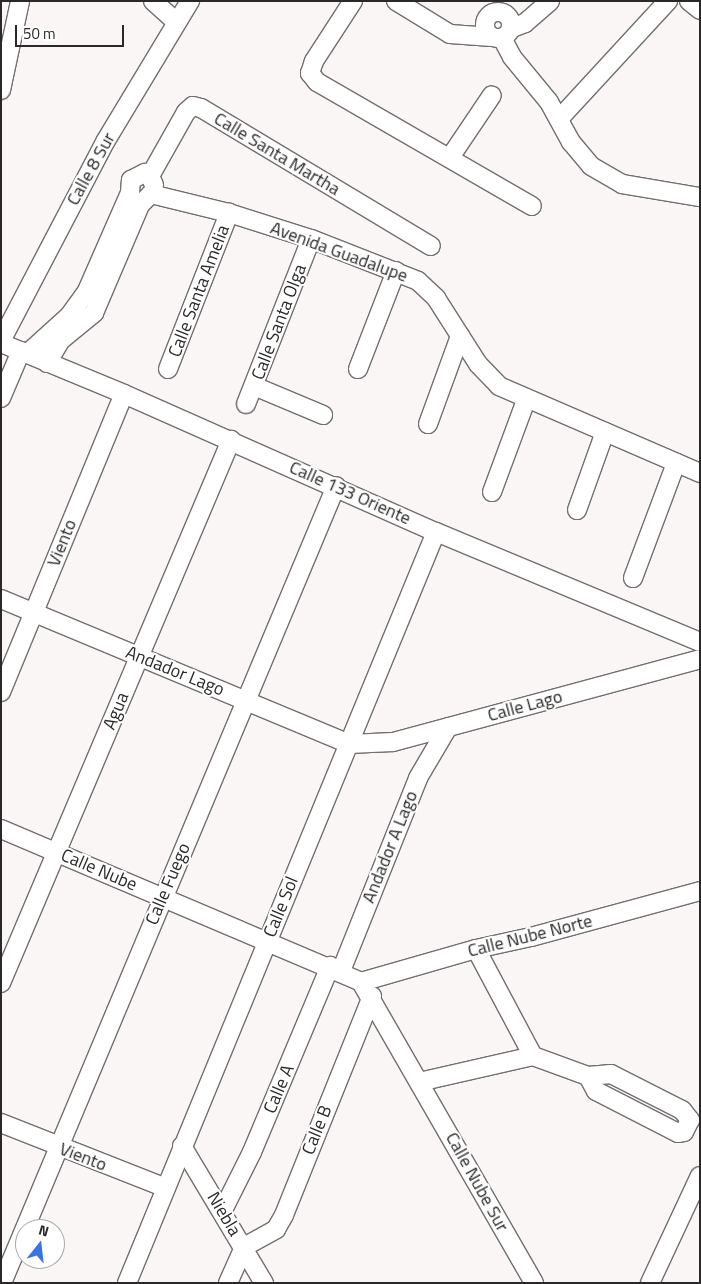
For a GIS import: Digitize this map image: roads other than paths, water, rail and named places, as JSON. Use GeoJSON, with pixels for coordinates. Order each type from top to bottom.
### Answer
{"type":"FeatureCollection","features":[{"type":"Feature","properties":{"kind":"street"},"geometry":{"type":"LineString","coordinates":[[1,90],[20,1]]}},
{"type":"Feature","properties":{"kind":"street"},"geometry":{"type":"LineString","coordinates":[[153,1],[176,22]]}},
{"type":"Feature","properties":{"kind":"street","name":"Calle 8 Sur"},"geometry":{"type":"LineString","coordinates":[[1,342],[66,212],[190,1]]}},
{"type":"Feature","properties":{"kind":"street"},"geometry":{"type":"LineString","coordinates":[[353,1],[314,61],[310,73],[317,82],[451,156],[532,206]]}},
{"type":"Feature","properties":{"kind":"street"},"geometry":{"type":"LineString","coordinates":[[396,1],[450,34],[498,32],[525,23],[550,1]]}},
{"type":"Feature","properties":{"kind":"street"},"geometry":{"type":"LineString","coordinates":[[413,1],[451,25],[498,32]]}},
{"type":"Feature","properties":{"kind":"street"},"geometry":{"type":"LineString","coordinates":[[560,119],[668,1]]}},
{"type":"Feature","properties":{"kind":"street"},"geometry":{"type":"LineString","coordinates":[[689,1],[700,10]]}},
{"type":"Feature","properties":{"kind":"street"},"geometry":{"type":"LineString","coordinates":[[498,32],[509,17],[501,6]]}},
{"type":"Feature","properties":{"kind":"street"},"geometry":{"type":"LineString","coordinates":[[498,32],[512,57],[530,76],[560,119],[571,142],[591,166],[611,180],[656,192],[700,197]]}},
{"type":"Feature","properties":{"kind":"street"},"geometry":{"type":"LineString","coordinates":[[451,156],[492,95]]}},
{"type":"Feature","properties":{"kind":"street","name":"Calle Santa Martha"},"geometry":{"type":"LineString","coordinates":[[146,175],[186,112],[193,106],[201,108],[431,246]]}},
{"type":"Feature","properties":{"kind":"street"},"geometry":{"type":"LineString","coordinates":[[1,398],[24,353],[81,314],[98,306],[140,204],[151,194],[154,185],[146,175],[131,180],[130,193],[88,286],[81,314],[61,340],[48,362]]}},
{"type":"Feature","properties":{"kind":"street","name":"Avenida Guadalupe"},"geometry":{"type":"LineString","coordinates":[[151,194],[229,213],[311,240],[418,281],[429,291],[489,376],[526,400],[700,473]]}},
{"type":"Feature","properties":{"kind":"street","name":"Calle Santa Amelia"},"geometry":{"type":"LineString","coordinates":[[168,369],[229,213]]}},
{"type":"Feature","properties":{"kind":"street","name":"Calle Santa Olga"},"geometry":{"type":"LineString","coordinates":[[246,404],[311,240]]}},
{"type":"Feature","properties":{"kind":"street"},"geometry":{"type":"LineString","coordinates":[[358,369],[396,271]]}},
{"type":"Feature","properties":{"kind":"street"},"geometry":{"type":"LineString","coordinates":[[428,424],[460,336]]}},
{"type":"Feature","properties":{"kind":"street","name":"Calle 133 Oriente"},"geometry":{"type":"LineString","coordinates":[[1,342],[231,440],[436,532],[700,642]]}},
{"type":"Feature","properties":{"kind":"street"},"geometry":{"type":"LineString","coordinates":[[254,386],[323,415]]}},
{"type":"Feature","properties":{"kind":"street","name":"Viento"},"geometry":{"type":"LineString","coordinates":[[1,692],[124,394]]}},
{"type":"Feature","properties":{"kind":"street"},"geometry":{"type":"LineString","coordinates":[[492,492],[526,400]]}},
{"type":"Feature","properties":{"kind":"street"},"geometry":{"type":"LineString","coordinates":[[577,510],[605,432]]}},
{"type":"Feature","properties":{"kind":"street","name":"Agua"},"geometry":{"type":"LineString","coordinates":[[1,983],[231,440]]}},
{"type":"Feature","properties":{"kind":"street"},"geometry":{"type":"LineString","coordinates":[[633,578],[676,463]]}},
{"type":"Feature","properties":{"kind":"street","name":"Calle Fuego"},"geometry":{"type":"LineString","coordinates":[[2,1283],[336,486]]}},
{"type":"Feature","properties":{"kind":"street","name":"Calle Sol"},"geometry":{"type":"LineString","coordinates":[[127,1283],[436,532]]}},
{"type":"Feature","properties":{"kind":"street","name":"Andador Lago"},"geometry":{"type":"LineString","coordinates":[[1,600],[348,744]]}},
{"type":"Feature","properties":{"kind":"street","name":"Calle Lago"},"geometry":{"type":"LineString","coordinates":[[348,744],[393,742],[700,658]]}},
{"type":"Feature","properties":{"kind":"street","name":"Andador A Lago"},"geometry":{"type":"LineString","coordinates":[[336,969],[418,778],[448,727]]}},
{"type":"Feature","properties":{"kind":"street","name":"Calle Nube"},"geometry":{"type":"LineString","coordinates":[[1,830],[336,969],[367,989]]}},
{"type":"Feature","properties":{"kind":"street","name":"Calle Nube Norte"},"geometry":{"type":"LineString","coordinates":[[367,989],[476,949],[531,937],[700,891]]}},
{"type":"Feature","properties":{"kind":"street"},"geometry":{"type":"LineString","coordinates":[[476,949],[533,1056]]}},
{"type":"Feature","properties":{"kind":"street","name":"Calle A"},"geometry":{"type":"LineString","coordinates":[[223,1210],[252,1152],[336,969]]}},
{"type":"Feature","properties":{"kind":"street","name":"Calle Nube Sur"},"geometry":{"type":"LineString","coordinates":[[367,989],[534,1283]]}},
{"type":"Feature","properties":{"kind":"street","name":"Calle B"},"geometry":{"type":"LineString","coordinates":[[244,1247],[276,1228],[284,1215],[367,989]]}},
{"type":"Feature","properties":{"kind":"street"},"geometry":{"type":"LineString","coordinates":[[419,1082],[533,1056],[588,1076],[611,1074],[682,1110],[690,1120],[684,1132],[678,1133],[596,1091],[588,1076]]}},
{"type":"Feature","properties":{"kind":"street","name":"Viento"},"geometry":{"type":"LineString","coordinates":[[1,1123],[166,1188]]}},
{"type":"Feature","properties":{"kind":"street","name":"Niebla"},"geometry":{"type":"LineString","coordinates":[[182,1146],[223,1210],[264,1283]]}},
{"type":"Feature","properties":{"kind":"street"},"geometry":{"type":"LineString","coordinates":[[650,1283],[700,1176]]}},
{"type":"Feature","properties":{"kind":"street"},"geometry":{"type":"LineString","coordinates":[[228,1283],[244,1247]]}}]}
